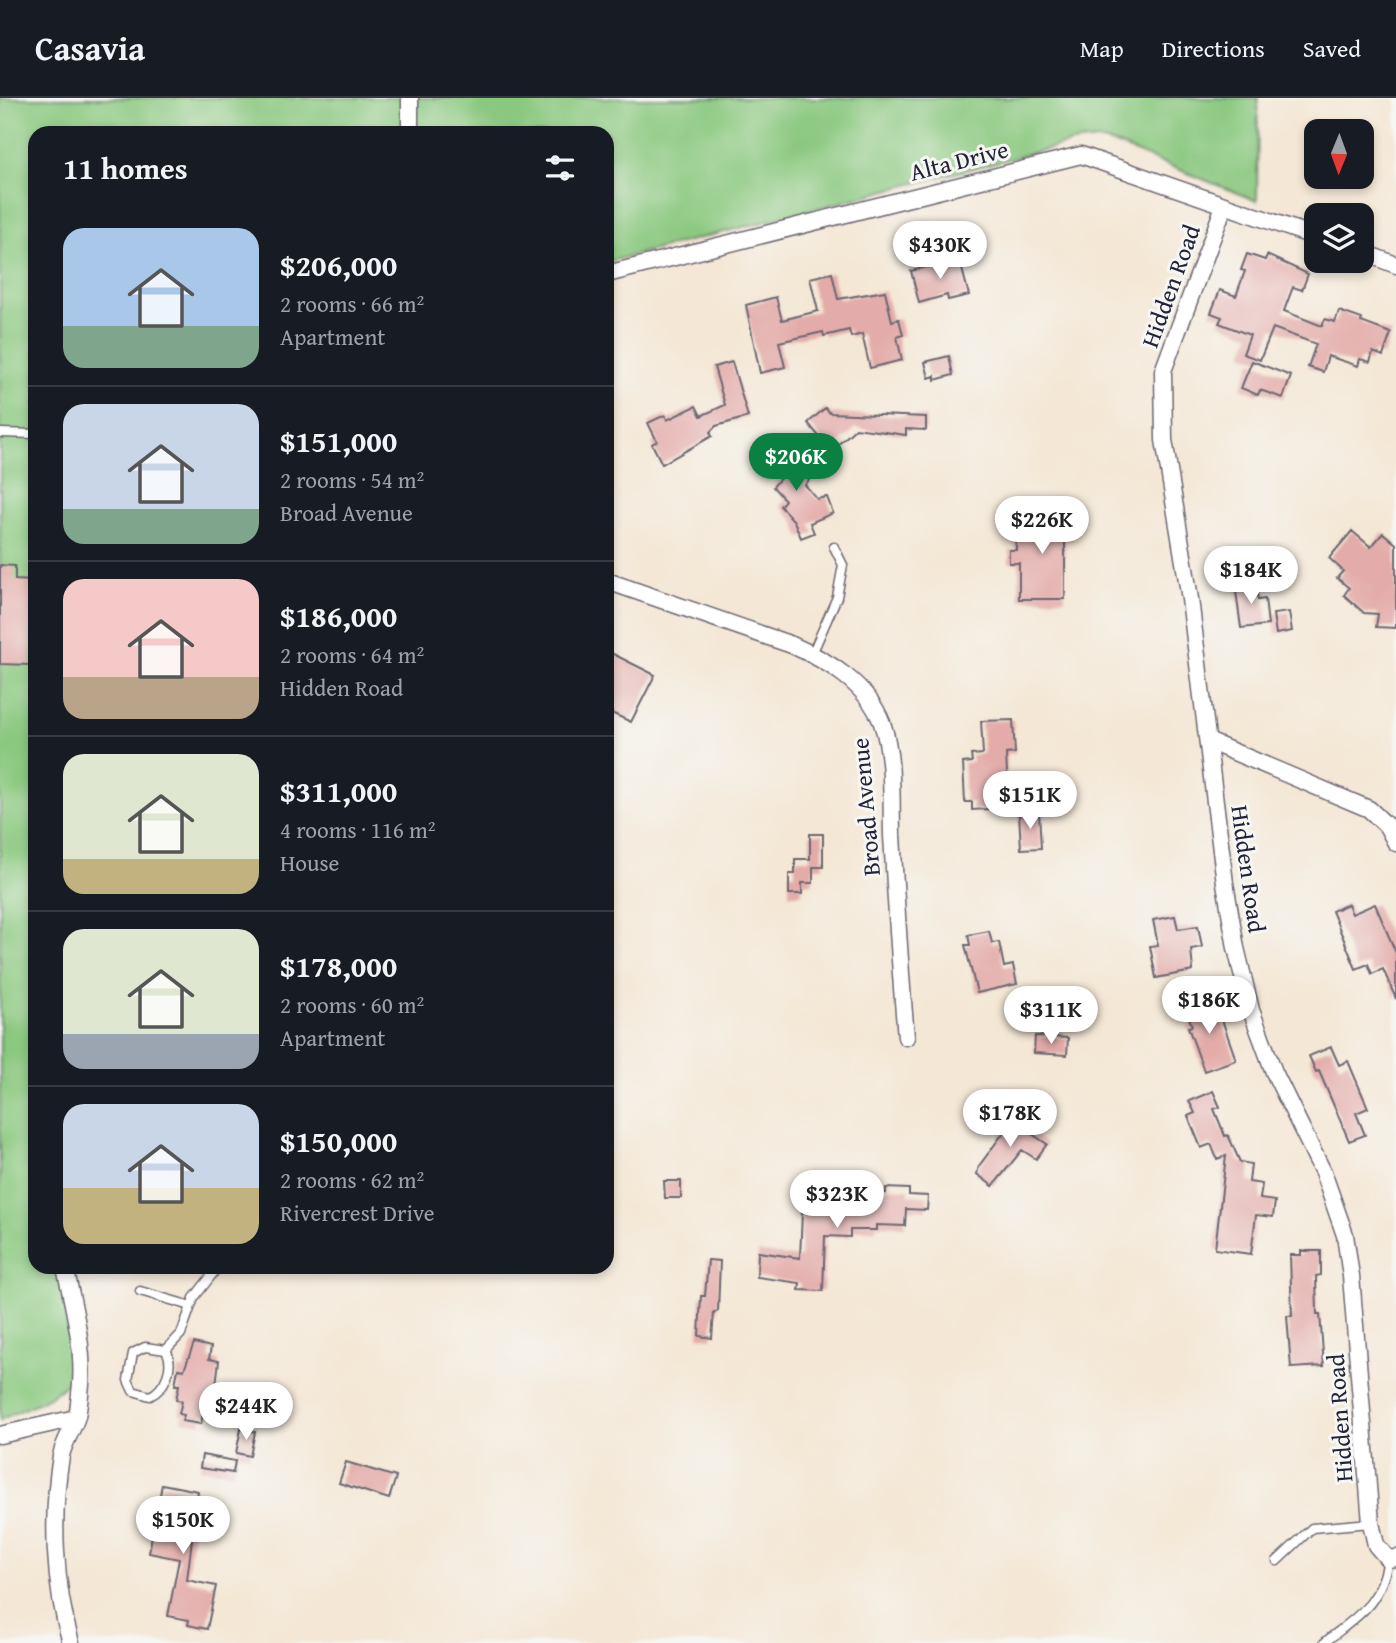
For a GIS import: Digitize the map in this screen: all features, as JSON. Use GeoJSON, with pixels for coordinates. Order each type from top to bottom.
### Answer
{"type":"FeatureCollection","features":[{"type":"Feature","properties":{"kind":"street"},"geometry":{"type":"LineString","coordinates":[[410,98],[410,126]]}},
{"type":"Feature","properties":{"kind":"street","name":"Alta Drive"},"geometry":{"type":"LineString","coordinates":[[614,272],[1074,156],[1101,160],[1304,233]]}},
{"type":"Feature","properties":{"kind":"street","name":"Hidden Road"},"geometry":{"type":"LineString","coordinates":[[1224,206],[1163,371],[1164,440],[1190,599],[1225,883],[1251,1010],[1274,1072],[1324,1172],[1345,1235],[1351,1276],[1371,1523],[1376,1545],[1392,1558]]}},
{"type":"Feature","properties":{"kind":"street"},"geometry":{"type":"LineString","coordinates":[[1374,257],[1396,265]]}},
{"type":"Feature","properties":{"kind":"street","name":"Broad Avenue"},"geometry":{"type":"LineString","coordinates":[[614,583],[812,654],[863,690],[882,723],[889,764],[898,947],[906,1037]]}},
{"type":"Feature","properties":{"kind":"street"},"geometry":{"type":"LineString","coordinates":[[1208,741],[1368,808],[1387,826],[1396,843]]}},
{"type":"Feature","properties":{"kind":"street"},"geometry":{"type":"LineString","coordinates":[[66,1274],[76,1319],[81,1382],[76,1418],[67,1434],[61,1457],[57,1517],[62,1611],[71,1643]]}},
{"type":"Feature","properties":{"kind":"street"},"geometry":{"type":"LineString","coordinates":[[0,1434],[76,1418]]}},
{"type":"Feature","properties":{"kind":"lane"},"geometry":{"type":"LineString","coordinates":[[0,433],[28,434]]}},
{"type":"Feature","properties":{"kind":"lane"},"geometry":{"type":"LineString","coordinates":[[812,654],[839,586],[843,565],[834,547]]}},
{"type":"Feature","properties":{"kind":"lane"},"geometry":{"type":"LineString","coordinates":[[166,1350],[181,1334],[202,1284],[211,1274]]}},
{"type":"Feature","properties":{"kind":"lane"},"geometry":{"type":"LineString","coordinates":[[140,1291],[191,1306]]}},
{"type":"Feature","properties":{"kind":"lane"},"geometry":{"type":"LineString","coordinates":[[145,1347],[166,1350],[170,1356],[166,1384],[161,1391],[150,1396],[133,1391],[128,1380],[133,1353],[145,1347]]}},
{"type":"Feature","properties":{"kind":"lane"},"geometry":{"type":"LineString","coordinates":[[1277,1561],[1312,1528],[1371,1523]]}},
{"type":"Feature","properties":{"kind":"lane"},"geometry":{"type":"LineString","coordinates":[[1324,1643],[1367,1608],[1381,1591],[1392,1558]]}},
{"type":"Feature","properties":{"kind":"green space"},"geometry":{"type":"Polygon","coordinates":[[[0,98],[1258,98],[1257,201],[1118,145],[1097,140],[1071,143],[614,260],[614,126],[28,126],[28,1274],[59,1274],[67,1314],[71,1379],[47,1398],[0,1420],[0,98]]]}},
{"type":"Feature","properties":{"kind":"building"},"geometry":{"type":"Polygon","coordinates":[[[1247,254],[1265,260],[1267,255],[1308,274],[1302,290],[1293,287],[1284,311],[1322,326],[1325,319],[1335,322],[1339,311],[1362,319],[1361,322],[1391,333],[1383,356],[1373,352],[1370,362],[1360,359],[1358,366],[1328,356],[1323,372],[1308,367],[1316,344],[1273,328],[1260,360],[1243,354],[1250,335],[1219,323],[1222,317],[1211,313],[1220,290],[1236,296],[1245,271],[1241,270],[1247,254]]]}},
{"type":"Feature","properties":{"kind":"building"},"geometry":{"type":"Polygon","coordinates":[[[959,258],[969,295],[948,300],[947,295],[919,303],[911,271],[959,258]]]}},
{"type":"Feature","properties":{"kind":"building"},"geometry":{"type":"Polygon","coordinates":[[[832,273],[838,299],[885,291],[892,321],[899,319],[903,335],[897,337],[902,360],[870,368],[862,334],[851,337],[849,330],[824,336],[823,332],[779,342],[785,367],[760,373],[746,305],[776,297],[782,320],[818,311],[810,278],[832,273]]]}},
{"type":"Feature","properties":{"kind":"building"},"geometry":{"type":"Polygon","coordinates":[[[949,356],[953,375],[935,380],[935,376],[929,378],[925,362],[949,356]]]}},
{"type":"Feature","properties":{"kind":"building"},"geometry":{"type":"Polygon","coordinates":[[[1252,361],[1291,376],[1283,398],[1260,390],[1258,395],[1241,388],[1252,361]]]}},
{"type":"Feature","properties":{"kind":"building"},"geometry":{"type":"Polygon","coordinates":[[[732,362],[748,417],[716,426],[710,432],[712,436],[662,464],[652,444],[657,441],[648,423],[665,415],[667,420],[696,406],[701,416],[725,405],[714,367],[732,362]]]}},
{"type":"Feature","properties":{"kind":"building"},"geometry":{"type":"Polygon","coordinates":[[[825,408],[830,413],[926,417],[926,430],[906,429],[906,435],[856,428],[831,451],[808,423],[825,408]]]}},
{"type":"Feature","properties":{"kind":"building"},"geometry":{"type":"Polygon","coordinates":[[[764,439],[790,469],[797,464],[809,480],[805,485],[817,499],[827,497],[833,513],[810,523],[814,533],[801,538],[794,521],[780,506],[785,500],[773,487],[781,477],[756,447],[764,439]]]}},
{"type":"Feature","properties":{"kind":"building"},"geometry":{"type":"Polygon","coordinates":[[[1060,513],[1075,514],[1075,534],[1072,534],[1072,540],[1065,540],[1065,599],[1019,599],[1019,563],[1009,563],[1009,550],[1016,550],[1015,525],[1021,525],[1021,519],[1060,519],[1060,513]]]}},
{"type":"Feature","properties":{"kind":"building"},"geometry":{"type":"Polygon","coordinates":[[[1352,531],[1371,547],[1383,533],[1396,544],[1396,628],[1376,627],[1378,614],[1364,613],[1344,595],[1349,588],[1337,578],[1343,571],[1329,558],[1352,531]]]}},
{"type":"Feature","properties":{"kind":"building"},"geometry":{"type":"Polygon","coordinates":[[[0,565],[15,566],[15,580],[28,581],[28,665],[0,664],[0,565]]]}},
{"type":"Feature","properties":{"kind":"building"},"geometry":{"type":"Polygon","coordinates":[[[1255,581],[1258,600],[1265,599],[1268,625],[1241,628],[1235,584],[1255,581]]]}},
{"type":"Feature","properties":{"kind":"building"},"geometry":{"type":"Polygon","coordinates":[[[1289,612],[1292,631],[1276,634],[1273,614],[1289,612]]]}},
{"type":"Feature","properties":{"kind":"building"},"geometry":{"type":"Polygon","coordinates":[[[614,654],[655,675],[631,722],[614,714],[614,654]]]}},
{"type":"Feature","properties":{"kind":"building"},"geometry":{"type":"Polygon","coordinates":[[[1013,720],[1015,753],[1006,754],[1008,791],[1027,790],[1027,807],[972,810],[972,802],[965,802],[963,763],[972,762],[971,755],[983,754],[981,721],[1013,720]]]}},
{"type":"Feature","properties":{"kind":"building"},"geometry":{"type":"Polygon","coordinates":[[[1039,812],[1041,848],[1021,849],[1019,813],[1039,812]]]}},
{"type":"Feature","properties":{"kind":"building"},"geometry":{"type":"Polygon","coordinates":[[[810,834],[823,834],[823,867],[813,867],[813,883],[802,883],[802,894],[789,894],[789,874],[795,874],[795,859],[810,859],[810,834]]]}},
{"type":"Feature","properties":{"kind":"building"},"geometry":{"type":"Polygon","coordinates":[[[1348,904],[1352,914],[1375,904],[1396,953],[1396,999],[1383,969],[1372,974],[1368,964],[1356,969],[1332,911],[1348,904]]]}},
{"type":"Feature","properties":{"kind":"building"},"geometry":{"type":"Polygon","coordinates":[[[1175,916],[1178,929],[1198,926],[1202,947],[1191,949],[1193,971],[1156,978],[1150,946],[1158,945],[1153,920],[1175,916]]]}},
{"type":"Feature","properties":{"kind":"building"},"geometry":{"type":"Polygon","coordinates":[[[989,931],[992,943],[999,942],[1004,967],[1013,965],[1017,984],[977,993],[965,945],[970,945],[968,935],[989,931]]]}},
{"type":"Feature","properties":{"kind":"building"},"geometry":{"type":"Polygon","coordinates":[[[1207,998],[1213,1016],[1220,1014],[1236,1060],[1204,1071],[1188,1027],[1192,1026],[1185,1006],[1207,998]]]}},
{"type":"Feature","properties":{"kind":"building"},"geometry":{"type":"Polygon","coordinates":[[[1015,1009],[1045,1013],[1043,1028],[1013,1024],[1015,1009]]]}},
{"type":"Feature","properties":{"kind":"building"},"geometry":{"type":"Polygon","coordinates":[[[1035,1036],[1068,1038],[1067,1055],[1034,1053],[1035,1036]]]}},
{"type":"Feature","properties":{"kind":"building"},"geometry":{"type":"Polygon","coordinates":[[[1331,1047],[1339,1065],[1348,1061],[1368,1108],[1356,1113],[1365,1135],[1349,1141],[1319,1071],[1316,1072],[1309,1056],[1331,1047]]]}},
{"type":"Feature","properties":{"kind":"building"},"geometry":{"type":"Polygon","coordinates":[[[1213,1091],[1220,1107],[1214,1109],[1225,1136],[1228,1135],[1240,1162],[1251,1164],[1249,1182],[1262,1184],[1260,1199],[1275,1201],[1273,1217],[1256,1215],[1251,1254],[1215,1249],[1226,1156],[1217,1159],[1211,1144],[1201,1148],[1188,1116],[1195,1113],[1189,1101],[1213,1091]]]}},
{"type":"Feature","properties":{"kind":"building"},"geometry":{"type":"Polygon","coordinates":[[[1018,1113],[1035,1124],[1031,1130],[1032,1134],[1047,1144],[1036,1159],[1022,1150],[993,1186],[977,1174],[979,1166],[1018,1113]]]}},
{"type":"Feature","properties":{"kind":"building"},"geometry":{"type":"Polygon","coordinates":[[[664,1181],[681,1181],[681,1198],[665,1198],[664,1181]]]}},
{"type":"Feature","properties":{"kind":"building"},"geometry":{"type":"Polygon","coordinates":[[[832,1186],[886,1193],[886,1188],[909,1189],[909,1195],[928,1196],[927,1210],[906,1209],[905,1226],[876,1225],[876,1230],[850,1230],[850,1237],[825,1236],[823,1291],[799,1290],[800,1283],[757,1277],[758,1252],[800,1258],[802,1212],[812,1213],[813,1190],[832,1191],[832,1186]]]}},
{"type":"Feature","properties":{"kind":"building"},"geometry":{"type":"Polygon","coordinates":[[[1301,1251],[1321,1251],[1321,1275],[1316,1276],[1317,1314],[1320,1314],[1324,1366],[1291,1368],[1287,1316],[1292,1316],[1290,1255],[1301,1255],[1301,1251]]]}},
{"type":"Feature","properties":{"kind":"building"},"geometry":{"type":"Polygon","coordinates":[[[708,1260],[720,1261],[718,1311],[714,1313],[712,1338],[699,1336],[701,1296],[705,1296],[708,1260]]]}},
{"type":"Feature","properties":{"kind":"building"},"geometry":{"type":"Polygon","coordinates":[[[194,1343],[211,1347],[209,1359],[219,1361],[212,1415],[203,1414],[201,1424],[182,1421],[184,1415],[179,1414],[182,1401],[176,1400],[178,1369],[184,1370],[194,1343]]]}},
{"type":"Feature","properties":{"kind":"building"},"geometry":{"type":"Polygon","coordinates":[[[241,1429],[255,1432],[250,1456],[236,1453],[241,1429]]]}},
{"type":"Feature","properties":{"kind":"building"},"geometry":{"type":"Polygon","coordinates":[[[202,1455],[235,1461],[233,1473],[200,1468],[202,1455]]]}},
{"type":"Feature","properties":{"kind":"building"},"geometry":{"type":"Polygon","coordinates":[[[346,1462],[396,1477],[389,1499],[339,1483],[346,1462]]]}},
{"type":"Feature","properties":{"kind":"building"},"geometry":{"type":"Polygon","coordinates":[[[162,1484],[198,1491],[187,1580],[216,1586],[207,1629],[188,1625],[189,1620],[168,1616],[179,1559],[149,1553],[152,1535],[160,1536],[165,1502],[159,1501],[162,1484]]]}}]}
